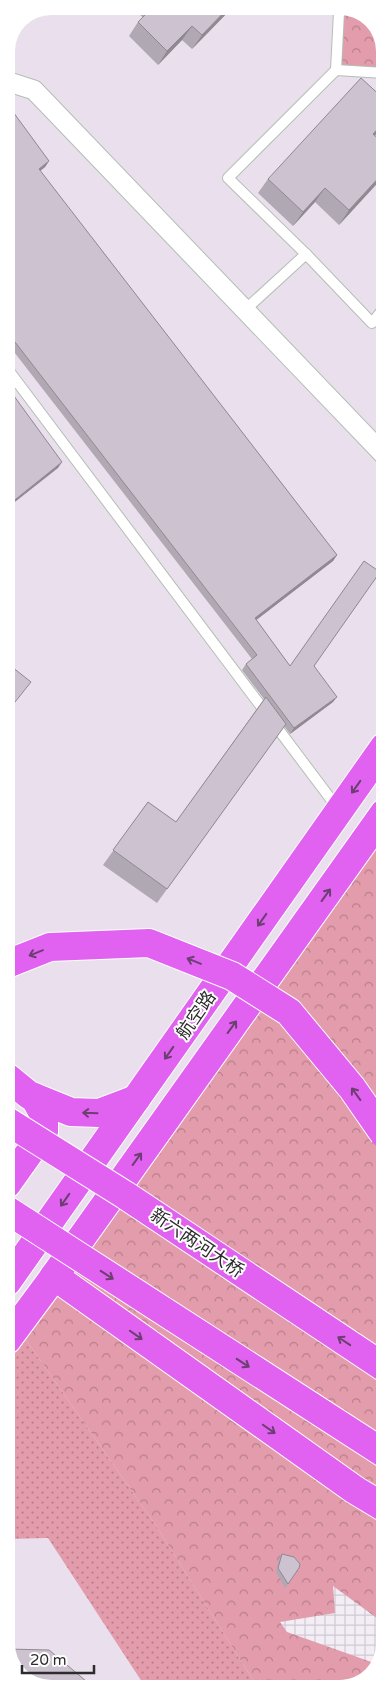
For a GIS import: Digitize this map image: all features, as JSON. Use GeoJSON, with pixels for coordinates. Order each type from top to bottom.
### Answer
{"type":"FeatureCollection","features":[{"type":"Feature","properties":{"kind":"main road","name":"航空路"},"geometry":{"type":"LineString","coordinates":[[15,1271],[376,758]]}},
{"type":"Feature","properties":{"kind":"main road","name":"航空路"},"geometry":{"type":"LineString","coordinates":[[15,1329],[376,824]]}},
{"type":"Feature","properties":{"kind":"main road"},"geometry":{"type":"LineString","coordinates":[[15,961],[50,947],[149,943],[232,976],[289,1012],[352,1088],[376,1122]]}},
{"type":"Feature","properties":{"kind":"main road"},"geometry":{"type":"LineString","coordinates":[[15,1084],[29,1095],[71,1112],[99,1113],[136,1099]]}},
{"type":"Feature","properties":{"kind":"main road"},"geometry":{"type":"LineString","coordinates":[[15,1173],[44,1132],[44,1115],[34,1097]]}},
{"type":"Feature","properties":{"kind":"main road","name":"新六两河大桥"},"geometry":{"type":"LineString","coordinates":[[15,1126],[125,1195],[376,1362]]}},
{"type":"Feature","properties":{"kind":"main road"},"geometry":{"type":"LineString","coordinates":[[15,1215],[376,1448]]}},
{"type":"Feature","properties":{"kind":"main road"},"geometry":{"type":"LineString","coordinates":[[54,1276],[355,1490],[376,1503]]}},
{"type":"Feature","properties":{"kind":"street"},"geometry":{"type":"LineString","coordinates":[[15,84],[34,90],[376,447]]}},
{"type":"Feature","properties":{"kind":"lane"},"geometry":{"type":"LineString","coordinates":[[339,15],[336,70],[228,178],[306,254],[372,323],[376,318]]}},
{"type":"Feature","properties":{"kind":"lane"},"geometry":{"type":"LineString","coordinates":[[336,70],[376,72]]}},
{"type":"Feature","properties":{"kind":"lane"},"geometry":{"type":"LineString","coordinates":[[245,310],[306,254]]}},
{"type":"Feature","properties":{"kind":"lane"},"geometry":{"type":"LineString","coordinates":[[15,379],[339,811]]}},
{"type":"Feature","properties":{"kind":"green space"},"geometry":{"type":"Polygon","coordinates":[[[339,15],[349,16],[364,24],[373,37],[376,51],[376,72],[336,70],[339,15]]]}},
{"type":"Feature","properties":{"kind":"green space"},"geometry":{"type":"Polygon","coordinates":[[[376,824],[376,1644],[374,1656],[369,1666],[354,1677],[340,1680],[253,1680],[155,1524],[17,1327],[376,824]]]}},
{"type":"Feature","properties":{"kind":"green space"},"geometry":{"type":"Polygon","coordinates":[[[17,1327],[155,1524],[253,1680],[141,1680],[48,1538],[15,1539],[15,1330],[17,1327]]]}},
{"type":"Feature","properties":{"kind":"shaded area"},"geometry":{"type":"Polygon","coordinates":[[[333,1586],[376,1617],[376,1644],[371,1662],[287,1632],[280,1622],[335,1613],[333,1586]]]}},
{"type":"Feature","properties":{"kind":"building"},"geometry":{"type":"Polygon","coordinates":[[[145,15],[221,15],[202,35],[192,26],[167,51],[138,22],[145,15]]]}},
{"type":"Feature","properties":{"kind":"building"},"geometry":{"type":"Polygon","coordinates":[[[361,78],[376,92],[376,131],[373,134],[376,137],[376,181],[349,210],[325,188],[303,212],[268,179],[361,78]]]}},
{"type":"Feature","properties":{"kind":"building"},"geometry":{"type":"Polygon","coordinates":[[[15,115],[49,161],[39,169],[337,555],[255,618],[290,666],[364,561],[376,569],[376,578],[314,666],[337,697],[294,728],[246,664],[257,655],[15,342],[15,115]]]}},
{"type":"Feature","properties":{"kind":"building"},"geometry":{"type":"Polygon","coordinates":[[[15,397],[62,462],[15,500],[15,397]]]}},
{"type":"Feature","properties":{"kind":"building"},"geometry":{"type":"Polygon","coordinates":[[[15,669],[31,682],[15,702],[15,669]]]}},
{"type":"Feature","properties":{"kind":"building"},"geometry":{"type":"Polygon","coordinates":[[[266,697],[286,724],[167,889],[113,850],[148,802],[176,822],[266,697]]]}},
{"type":"Feature","properties":{"kind":"building"},"geometry":{"type":"Polygon","coordinates":[[[282,1554],[294,1557],[300,1564],[288,1584],[278,1568],[282,1554]]]}},
{"type":"Feature","properties":{"kind":"building"},"geometry":{"type":"Polygon","coordinates":[[[16,1649],[49,1650],[85,1680],[49,1680],[37,1677],[22,1666],[16,1649]]]}}]}
